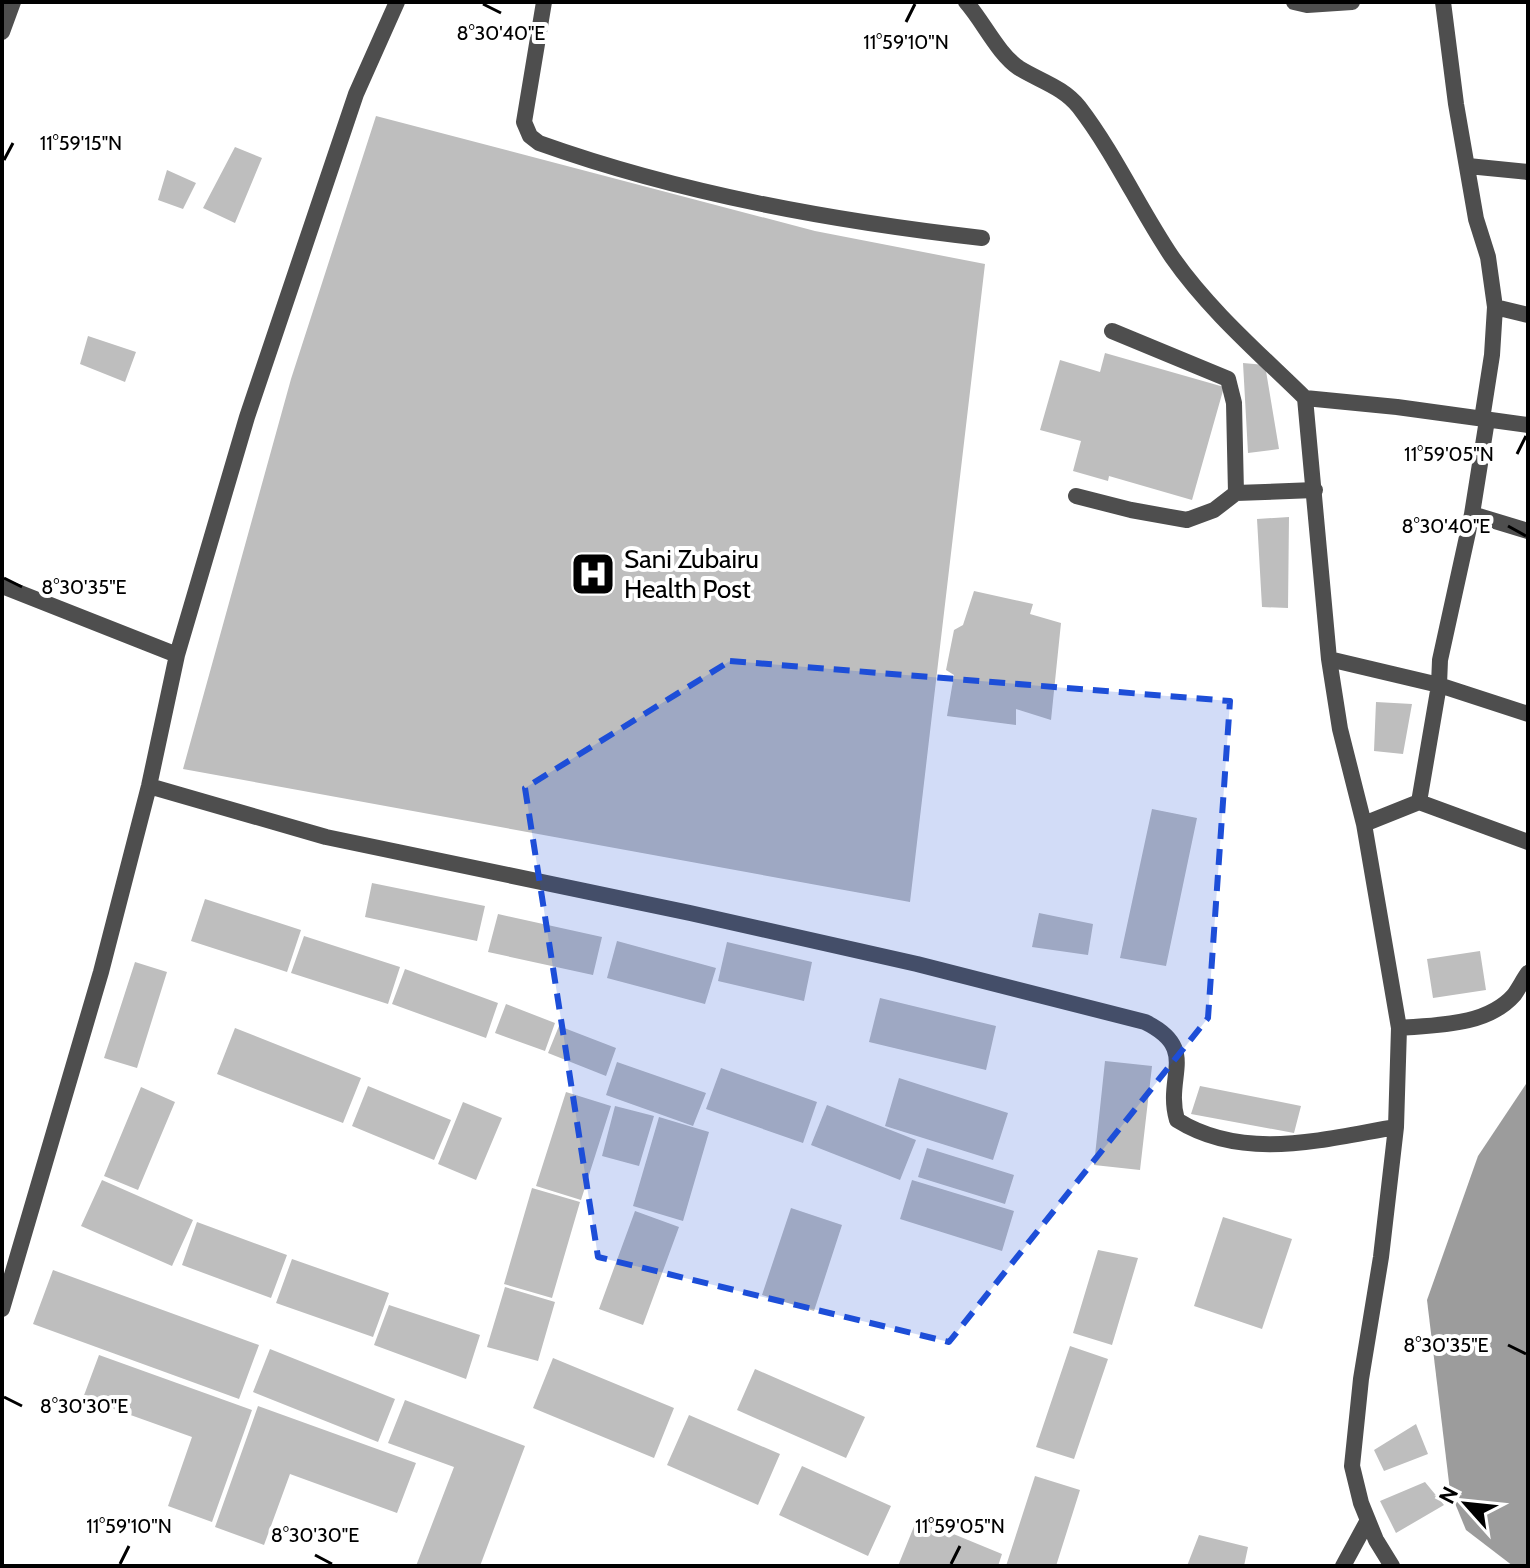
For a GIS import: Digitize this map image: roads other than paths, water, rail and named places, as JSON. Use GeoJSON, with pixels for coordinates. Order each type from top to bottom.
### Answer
{"type":"FeatureCollection","features":[{"type":"Feature","properties":{"kind":"street"},"geometry":{"type":"LineString","coordinates":[[2,32],[13,2]]}},
{"type":"Feature","properties":{"kind":"street"},"geometry":{"type":"LineString","coordinates":[[2,1309],[101,972],[149,786],[177,655],[247,417],[356,94],[397,2]]}},
{"type":"Feature","properties":{"kind":"street"},"geometry":{"type":"LineString","coordinates":[[544,2],[524,122],[530,136],[539,143],[658,180],[769,205],[887,227],[982,238]]}},
{"type":"Feature","properties":{"kind":"street"},"geometry":{"type":"LineString","coordinates":[[966,2],[1009,58],[1019,67],[1058,87],[1077,105],[1110,151],[1171,256],[1205,299],[1305,398],[1528,425]]}},
{"type":"Feature","properties":{"kind":"street"},"geometry":{"type":"LineString","coordinates":[[1294,2],[1307,5],[1352,2]]}},
{"type":"Feature","properties":{"kind":"street"},"geometry":{"type":"LineString","coordinates":[[1419,802],[1439,685],[1440,660],[1472,514],[1485,419],[1495,307],[1488,257],[1476,219],[1456,104],[1443,2]]}},
{"type":"Feature","properties":{"kind":"street"},"geometry":{"type":"LineString","coordinates":[[1468,166],[1528,172]]}},
{"type":"Feature","properties":{"kind":"street"},"geometry":{"type":"LineString","coordinates":[[1495,307],[1528,315]]}},
{"type":"Feature","properties":{"kind":"street"},"geometry":{"type":"LineString","coordinates":[[1112,331],[1228,379],[1234,403],[1236,493]]}},
{"type":"Feature","properties":{"kind":"street"},"geometry":{"type":"LineString","coordinates":[[1305,398],[1329,659],[1340,729],[1364,824],[1399,1028],[1396,1127],[1352,1466],[1368,1520],[1392,1566]]}},
{"type":"Feature","properties":{"kind":"street"},"geometry":{"type":"LineString","coordinates":[[1076,496],[1187,520],[1214,510],[1236,493],[1315,490]]}},
{"type":"Feature","properties":{"kind":"street"},"geometry":{"type":"LineString","coordinates":[[1472,514],[1528,531]]}},
{"type":"Feature","properties":{"kind":"street"},"geometry":{"type":"LineString","coordinates":[[2,586],[177,655]]}},
{"type":"Feature","properties":{"kind":"street"},"geometry":{"type":"LineString","coordinates":[[1329,659],[1439,685],[1528,714]]}},
{"type":"Feature","properties":{"kind":"street"},"geometry":{"type":"LineString","coordinates":[[149,786],[326,837],[917,964],[1145,1022],[1165,1031],[1173,1043],[1177,1057],[1173,1105],[1177,1120],[1219,1137],[1249,1144],[1288,1145],[1396,1127]]}},
{"type":"Feature","properties":{"kind":"street"},"geometry":{"type":"LineString","coordinates":[[1364,824],[1419,802],[1528,842]]}},
{"type":"Feature","properties":{"kind":"street"},"geometry":{"type":"LineString","coordinates":[[1399,1028],[1450,1024],[1483,1016],[1513,997],[1528,973]]}},
{"type":"Feature","properties":{"kind":"street"},"geometry":{"type":"LineString","coordinates":[[1343,1566],[1368,1520]]}},
{"type":"Feature","properties":{"kind":"place","name":"Sani Zubairu Health Post"},"geometry":{"type":"Point","coordinates":[593,574]}}]}
